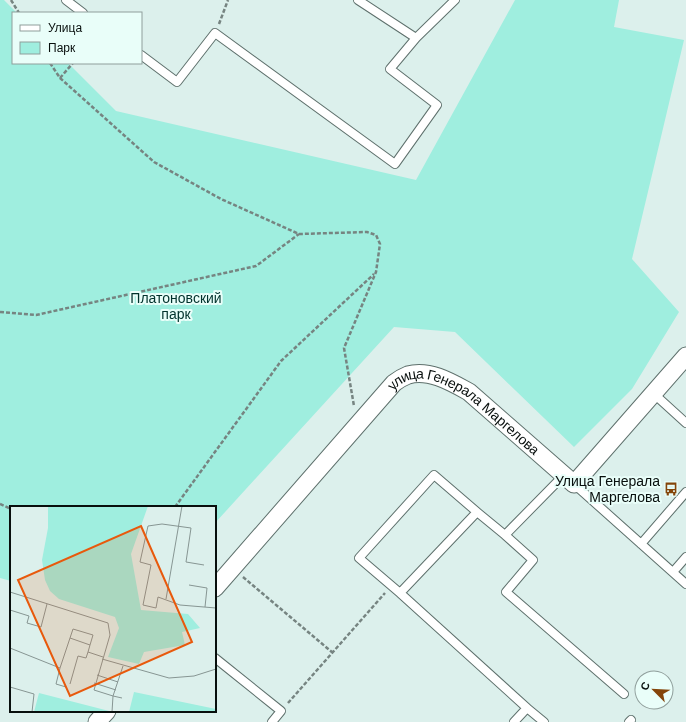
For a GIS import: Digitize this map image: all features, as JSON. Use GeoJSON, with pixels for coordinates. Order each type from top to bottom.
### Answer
{"type":"FeatureCollection","features":[{"type":"Feature","properties":{"kind":"street"},"geometry":{"type":"LineString","coordinates":[[569,479],[653,393],[686,356]]}},
{"type":"Feature","properties":{"kind":"street","name":"улица Генерала Маргелова"},"geometry":{"type":"LineString","coordinates":[[216,587],[394,383],[409,375],[427,374],[449,380],[469,392],[569,479]]}},
{"type":"Feature","properties":{"kind":"street"},"geometry":{"type":"LineString","coordinates":[[97,722],[106,712]]}},
{"type":"Feature","properties":{"kind":"lane"},"geometry":{"type":"LineString","coordinates":[[66,0],[83,12]]}},
{"type":"Feature","properties":{"kind":"lane"},"geometry":{"type":"LineString","coordinates":[[358,0],[416,38]]}},
{"type":"Feature","properties":{"kind":"lane"},"geometry":{"type":"LineString","coordinates":[[142,57],[177,82],[215,33],[395,164],[437,106],[390,70],[416,38],[455,0]]}},
{"type":"Feature","properties":{"kind":"lane"},"geometry":{"type":"LineString","coordinates":[[653,393],[686,423]]}},
{"type":"Feature","properties":{"kind":"lane"},"geometry":{"type":"LineString","coordinates":[[544,722],[359,558],[434,475],[533,560],[506,592],[624,694]]}},
{"type":"Feature","properties":{"kind":"lane"},"geometry":{"type":"LineString","coordinates":[[505,535],[569,479],[686,584]]}},
{"type":"Feature","properties":{"kind":"lane"},"geometry":{"type":"LineString","coordinates":[[641,544],[686,492]]}},
{"type":"Feature","properties":{"kind":"lane"},"geometry":{"type":"LineString","coordinates":[[400,593],[477,512]]}},
{"type":"Feature","properties":{"kind":"lane"},"geometry":{"type":"LineString","coordinates":[[673,572],[686,557]]}},
{"type":"Feature","properties":{"kind":"lane"},"geometry":{"type":"LineString","coordinates":[[216,659],[281,711],[272,722]]}},
{"type":"Feature","properties":{"kind":"lane"},"geometry":{"type":"LineString","coordinates":[[514,722],[527,708]]}},
{"type":"Feature","properties":{"kind":"path"},"geometry":{"type":"LineString","coordinates":[[11,0],[18,12]]}},
{"type":"Feature","properties":{"kind":"path"},"geometry":{"type":"LineString","coordinates":[[215,33],[228,0]]}},
{"type":"Feature","properties":{"kind":"path"},"geometry":{"type":"LineString","coordinates":[[51,64],[60,78],[154,162],[221,200],[299,234],[367,232],[376,235],[380,244],[376,272],[344,348],[356,415],[361,420]]}},
{"type":"Feature","properties":{"kind":"path"},"geometry":{"type":"LineString","coordinates":[[60,78],[73,64]]}},
{"type":"Feature","properties":{"kind":"path"},"geometry":{"type":"LineString","coordinates":[[0,312],[36,315],[256,266],[299,234]]}},
{"type":"Feature","properties":{"kind":"path"},"geometry":{"type":"LineString","coordinates":[[177,506],[281,361],[376,272]]}},
{"type":"Feature","properties":{"kind":"path"},"geometry":{"type":"LineString","coordinates":[[0,504],[10,509]]}},
{"type":"Feature","properties":{"kind":"path"},"geometry":{"type":"LineString","coordinates":[[232,568],[333,653]]}},
{"type":"Feature","properties":{"kind":"path"},"geometry":{"type":"LineString","coordinates":[[281,711],[392,586]]}},
{"type":"Feature","properties":{"kind":"green space","name":"Платоновский парк"},"geometry":{"type":"Polygon","coordinates":[[[0,0],[4,0],[16,12],[12,12],[12,64],[69,64],[116,111],[416,180],[515,0],[619,0],[614,27],[684,40],[632,259],[679,312],[632,389],[574,447],[455,332],[394,327],[216,522],[216,506],[10,506],[10,581],[0,578],[0,0]]]}},
{"type":"Feature","properties":{"kind":"place","name":"Улица Генерала Маргелова"},"geometry":{"type":"Point","coordinates":[671,489]}}]}
